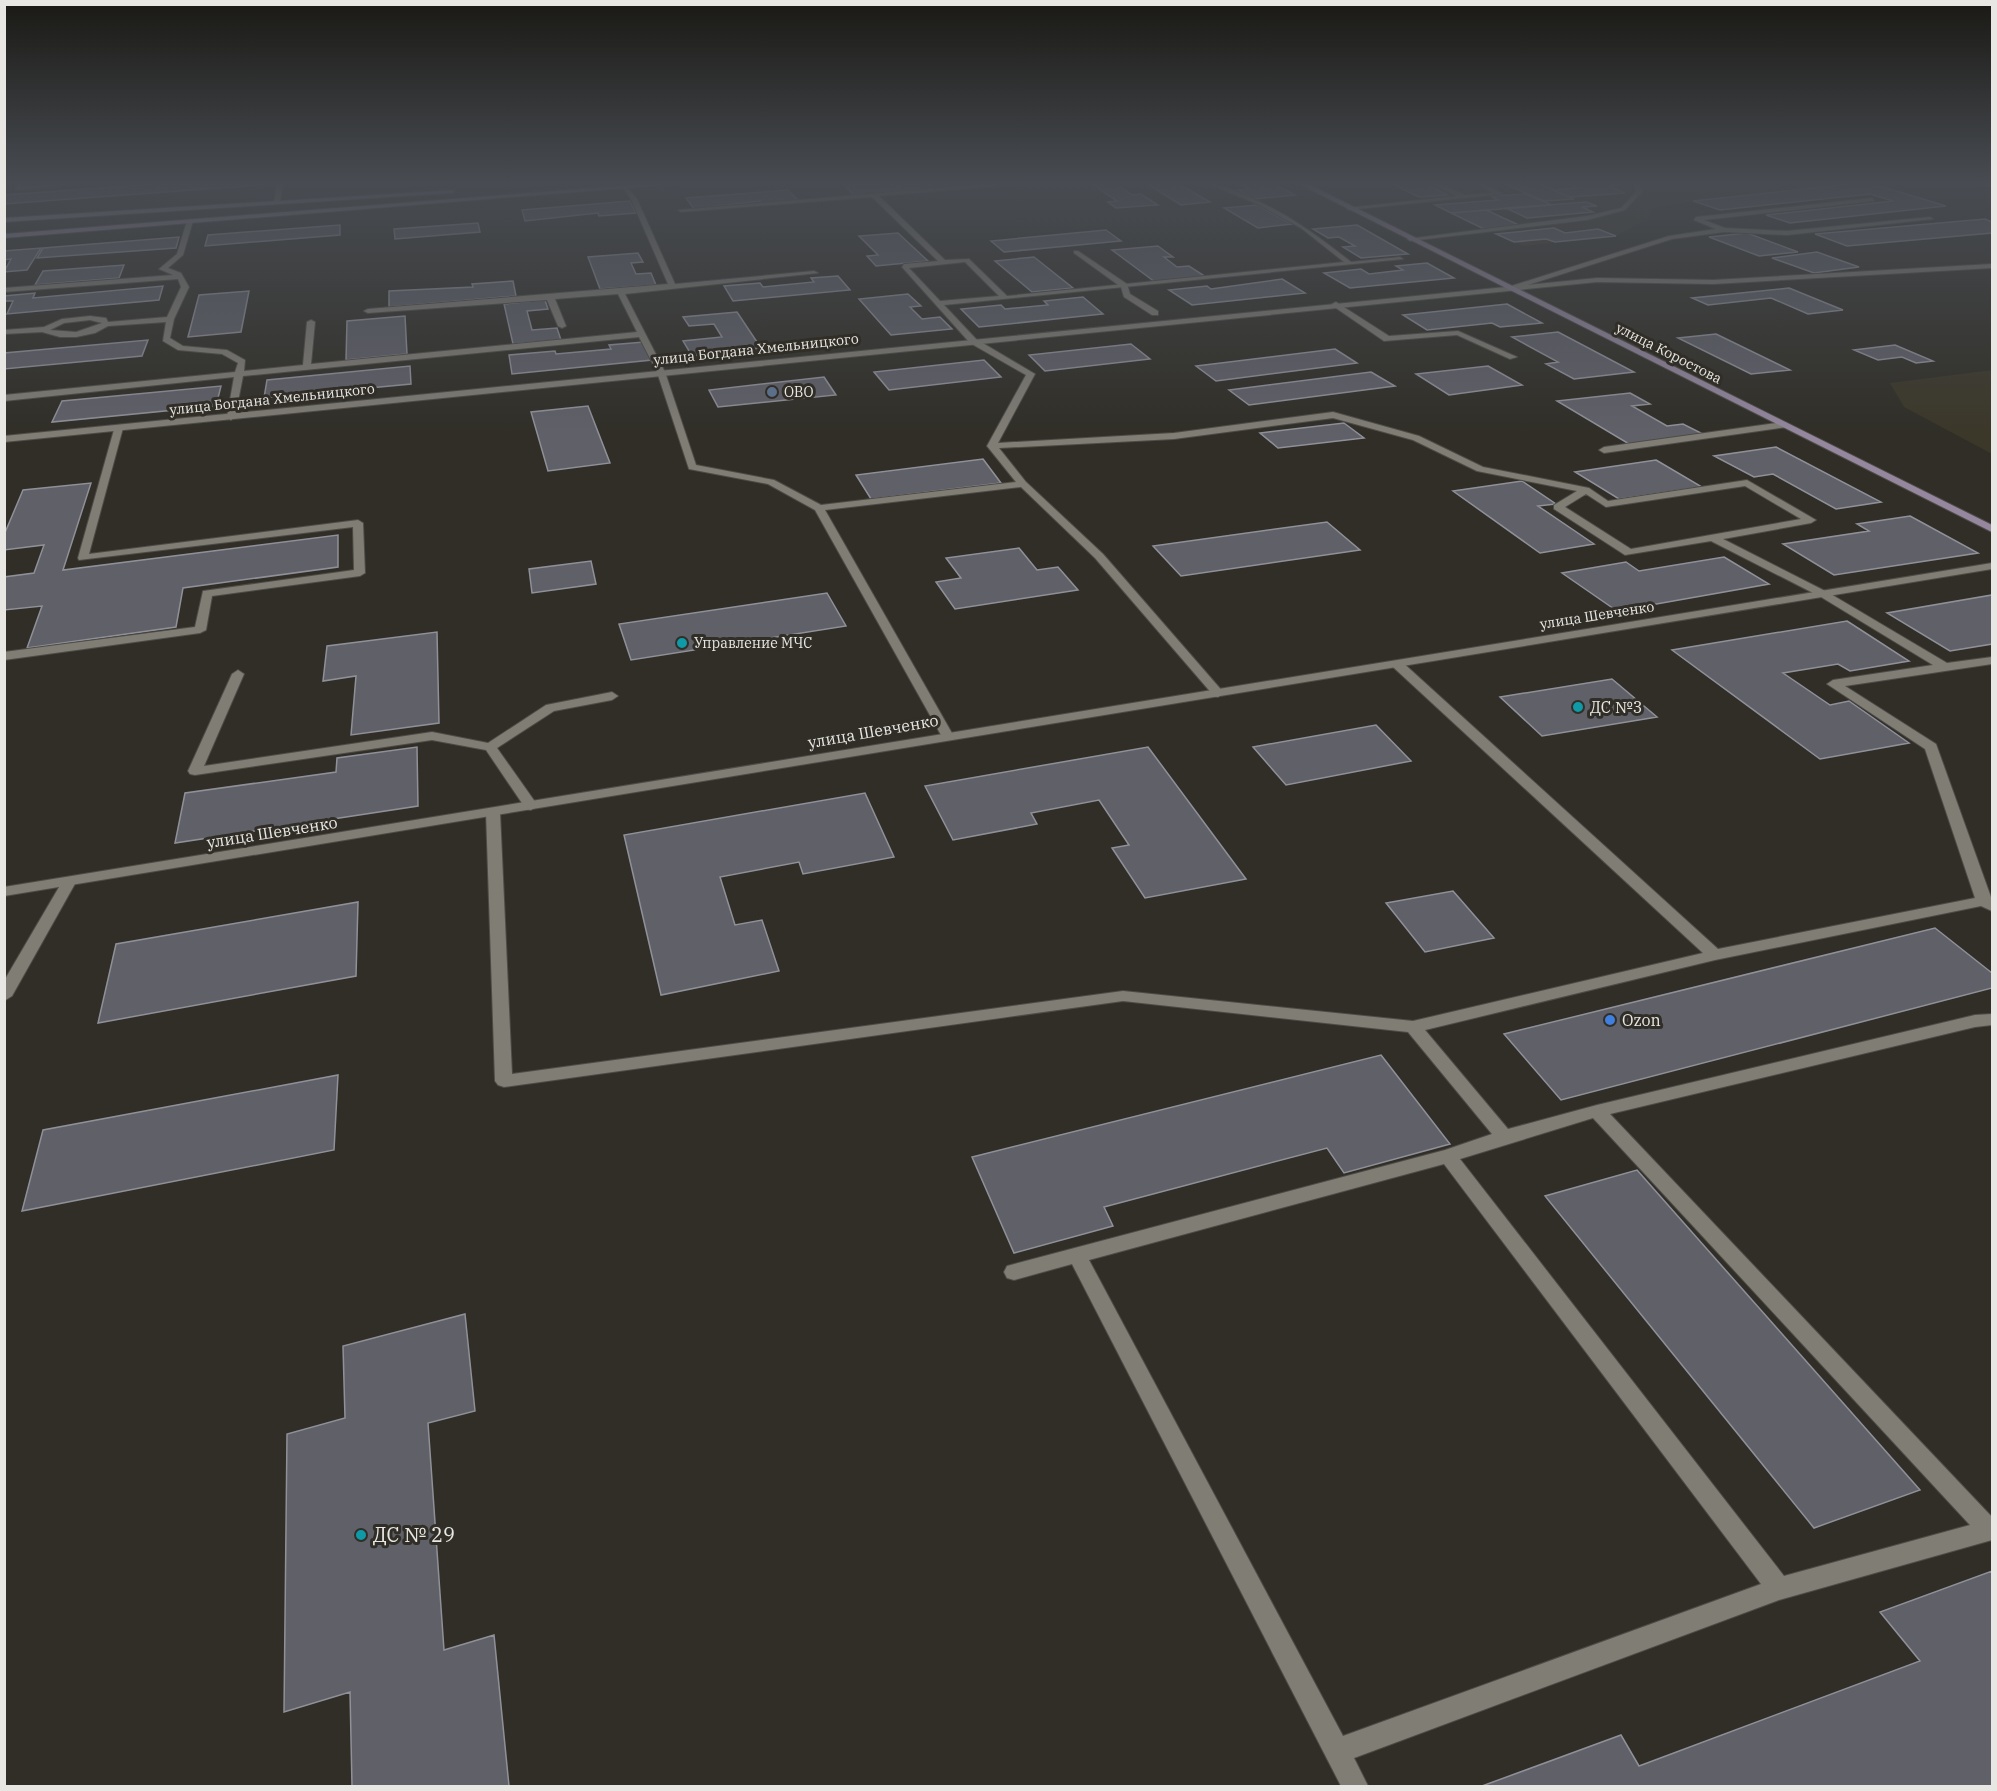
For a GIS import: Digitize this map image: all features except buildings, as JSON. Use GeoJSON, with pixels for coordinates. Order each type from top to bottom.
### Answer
{"type":"FeatureCollection","features":[{"type":"Feature","properties":{"kind":"main road","name":"улица Коростова"},"geometry":{"type":"LineString","coordinates":[[1468,268],[1992,529]]}},
{"type":"Feature","properties":{"kind":"street"},"geometry":{"type":"LineString","coordinates":[[165,268],[163,269],[180,277],[185,287],[170,319],[166,339],[181,348],[224,352],[242,362],[231,417]]}},
{"type":"Feature","properties":{"kind":"street"},"geometry":{"type":"LineString","coordinates":[[664,268],[672,286]]}},
{"type":"Feature","properties":{"kind":"street"},"geometry":{"type":"LineString","coordinates":[[905,268],[973,341],[1031,374],[992,446]]}},
{"type":"Feature","properties":{"kind":"street"},"geometry":{"type":"LineString","coordinates":[[975,268],[1005,298]]}},
{"type":"Feature","properties":{"kind":"street"},"geometry":{"type":"LineString","coordinates":[[1098,268],[1124,286],[1127,295],[1155,313]]}},
{"type":"Feature","properties":{"kind":"street"},"geometry":{"type":"LineString","coordinates":[[939,303],[1313,268]]}},
{"type":"Feature","properties":{"kind":"street"},"geometry":{"type":"LineString","coordinates":[[1509,288],[1574,268]]}},
{"type":"Feature","properties":{"kind":"street"},"geometry":{"type":"LineString","coordinates":[[1509,288],[1597,280],[1713,282],[1964,268]]}},
{"type":"Feature","properties":{"kind":"street"},"geometry":{"type":"LineString","coordinates":[[368,310],[620,292],[814,273]]}},
{"type":"Feature","properties":{"kind":"street"},"geometry":{"type":"LineString","coordinates":[[4,290],[180,277]]}},
{"type":"Feature","properties":{"kind":"street","name":"улица Богдана Хмельницкого"},"geometry":{"type":"LineString","coordinates":[[4,439],[1509,288]]}},
{"type":"Feature","properties":{"kind":"street"},"geometry":{"type":"LineString","coordinates":[[620,292],[662,372],[692,467],[771,482],[819,508],[947,735]]}},
{"type":"Feature","properties":{"kind":"street"},"geometry":{"type":"LineString","coordinates":[[550,297],[562,326]]}},
{"type":"Feature","properties":{"kind":"street"},"geometry":{"type":"LineString","coordinates":[[1336,304],[1387,339],[1458,333],[1513,357]]}},
{"type":"Feature","properties":{"kind":"street"},"geometry":{"type":"LineString","coordinates":[[4,332],[46,328],[62,321],[81,318],[98,318],[106,324]]}},
{"type":"Feature","properties":{"kind":"street"},"geometry":{"type":"LineString","coordinates":[[46,328],[49,333],[65,335],[85,332],[106,324],[170,319]]}},
{"type":"Feature","properties":{"kind":"street"},"geometry":{"type":"LineString","coordinates":[[307,367],[311,321]]}},
{"type":"Feature","properties":{"kind":"street"},"geometry":{"type":"LineString","coordinates":[[4,398],[642,334]]}},
{"type":"Feature","properties":{"kind":"street"},"geometry":{"type":"LineString","coordinates":[[992,446],[1174,436],[1333,415],[1416,438],[1480,469],[1586,490],[1606,504],[1747,483],[1811,520],[1629,553],[1558,507],[1586,490]]}},
{"type":"Feature","properties":{"kind":"street"},"geometry":{"type":"LineString","coordinates":[[1604,450],[1784,425]]}},
{"type":"Feature","properties":{"kind":"street"},"geometry":{"type":"LineString","coordinates":[[4,656],[200,630],[207,593],[360,573],[358,523],[83,558],[118,428]]}},
{"type":"Feature","properties":{"kind":"street"},"geometry":{"type":"LineString","coordinates":[[992,446],[1023,484],[1099,556],[1218,693]]}},
{"type":"Feature","properties":{"kind":"street"},"geometry":{"type":"LineString","coordinates":[[819,508],[1023,484]]}},
{"type":"Feature","properties":{"kind":"street"},"geometry":{"type":"LineString","coordinates":[[1713,538],[1825,595],[1945,667]]}},
{"type":"Feature","properties":{"kind":"street","name":"улица Шевченко"},"geometry":{"type":"LineString","coordinates":[[4,893],[947,735],[1825,595],[1992,566]]}},
{"type":"Feature","properties":{"kind":"street","name":"улица Шевченко"},"geometry":{"type":"LineString","coordinates":[[4,893],[1992,566]]}},
{"type":"Feature","properties":{"kind":"street"},"geometry":{"type":"LineString","coordinates":[[493,812],[504,1081],[1123,996],[1413,1027],[1715,955],[1988,904],[1931,747],[1833,684],[1992,660]]}},
{"type":"Feature","properties":{"kind":"street"},"geometry":{"type":"LineString","coordinates":[[1397,664],[1715,955]]}},
{"type":"Feature","properties":{"kind":"street"},"geometry":{"type":"LineString","coordinates":[[238,674],[195,771],[432,736],[490,747],[550,708],[612,696]]}},
{"type":"Feature","properties":{"kind":"street"},"geometry":{"type":"LineString","coordinates":[[490,747],[531,806]]}},
{"type":"Feature","properties":{"kind":"street"},"geometry":{"type":"LineString","coordinates":[[4,996],[69,882]]}},
{"type":"Feature","properties":{"kind":"street"},"geometry":{"type":"LineString","coordinates":[[1014,1272],[1448,1156],[1504,1137],[1597,1111],[1975,1021],[1992,1019]]}},
{"type":"Feature","properties":{"kind":"street"},"geometry":{"type":"LineString","coordinates":[[1413,1027],[1504,1137]]}},
{"type":"Feature","properties":{"kind":"street"},"geometry":{"type":"LineString","coordinates":[[1336,1751],[1779,1589],[1990,1530],[1597,1111]]}},
{"type":"Feature","properties":{"kind":"street"},"geometry":{"type":"LineString","coordinates":[[1448,1156],[1779,1589]]}},
{"type":"Feature","properties":{"kind":"street"},"geometry":{"type":"LineString","coordinates":[[1076,1254],[1355,1786]]}},
{"type":"Feature","properties":{"kind":"shaded area"},"geometry":{"type":"Polygon","coordinates":[[[1992,370],[1992,454],[1904,407],[1890,383],[1992,370]]]}},
{"type":"Feature","properties":{"kind":"place","name":"ОВО"},"geometry":{"type":"Point","coordinates":[772,392]}},
{"type":"Feature","properties":{"kind":"place","name":"Управление МЧС"},"geometry":{"type":"Point","coordinates":[682,643]}},
{"type":"Feature","properties":{"kind":"place","name":"ДС №3"},"geometry":{"type":"Point","coordinates":[1578,707]}},
{"type":"Feature","properties":{"kind":"place","name":"Ozon"},"geometry":{"type":"Point","coordinates":[1610,1020]}},
{"type":"Feature","properties":{"kind":"place","name":"ДС № 29"},"geometry":{"type":"Point","coordinates":[361,1535]}}]}
